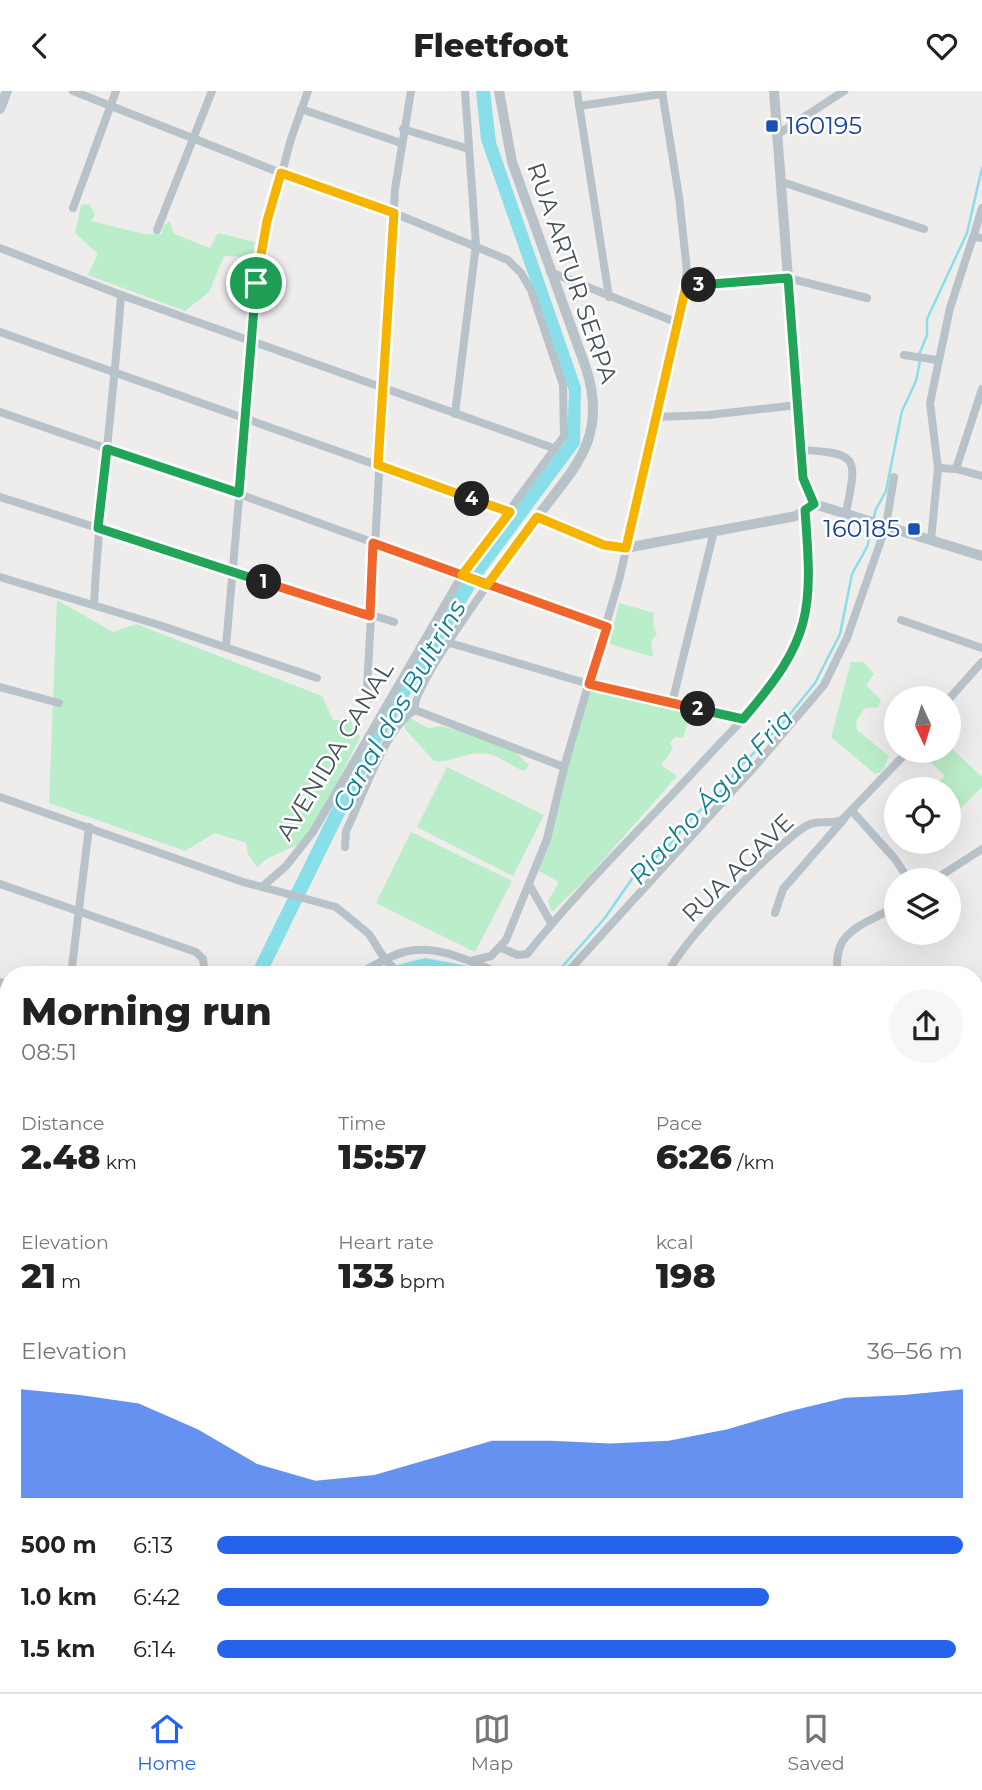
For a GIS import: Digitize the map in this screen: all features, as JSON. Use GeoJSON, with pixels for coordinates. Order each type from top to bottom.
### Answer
{"type":"FeatureCollection","features":[{"type":"Feature","properties":{"kind":"main road"},"geometry":{"type":"LineString","coordinates":[[0,109],[7,91]]}},
{"type":"Feature","properties":{"kind":"street"},"geometry":{"type":"LineString","coordinates":[[73,91],[281,173],[475,245]]}},
{"type":"Feature","properties":{"kind":"street"},"geometry":{"type":"LineString","coordinates":[[73,208],[116,91]]}},
{"type":"Feature","properties":{"kind":"street"},"geometry":{"type":"LineString","coordinates":[[158,230],[212,91]]}},
{"type":"Feature","properties":{"kind":"street"},"geometry":{"type":"LineString","coordinates":[[226,646],[261,250],[281,173],[308,91]]}},
{"type":"Feature","properties":{"kind":"street"},"geometry":{"type":"LineString","coordinates":[[371,698],[367,690],[373,543],[394,213],[401,143],[411,91]]}},
{"type":"Feature","properties":{"kind":"street"},"geometry":{"type":"LineString","coordinates":[[455,414],[475,245],[465,91]]}},
{"type":"Feature","properties":{"kind":"street","name":"RUA ARTUR SERPA"},"geometry":{"type":"LineString","coordinates":[[415,710],[417,695],[484,583],[584,455],[590,434],[593,409],[586,368],[512,162],[499,91]]}},
{"type":"Feature","properties":{"kind":"street"},"geometry":{"type":"LineString","coordinates":[[578,91],[609,297]]}},
{"type":"Feature","properties":{"kind":"street"},"geometry":{"type":"LineString","coordinates":[[501,948],[526,954],[551,923],[743,719],[777,678],[802,632],[808,589],[809,507],[803,478],[774,91]]}},
{"type":"Feature","properties":{"kind":"street"},"geometry":{"type":"LineString","coordinates":[[778,134],[844,91]]}},
{"type":"Feature","properties":{"kind":"street"},"geometry":{"type":"LineString","coordinates":[[471,961],[491,956],[501,948],[530,886],[547,839],[564,767],[607,627],[686,286],[684,232],[662,92],[579,106]]}},
{"type":"Feature","properties":{"kind":"street"},"geometry":{"type":"LineString","coordinates":[[301,109],[401,143]]}},
{"type":"Feature","properties":{"kind":"street"},"geometry":{"type":"LineString","coordinates":[[403,129],[469,149]]}},
{"type":"Feature","properties":{"kind":"street"},"geometry":{"type":"LineString","coordinates":[[782,182],[924,229]]}},
{"type":"Feature","properties":{"kind":"street"},"geometry":{"type":"LineString","coordinates":[[932,540],[938,468],[930,403],[937,360],[959,276],[978,237],[982,208]]}},
{"type":"Feature","properties":{"kind":"street","name":"AVENIDA CANAL"},"geometry":{"type":"LineString","coordinates":[[262,887],[295,856],[324,816],[464,575],[564,436],[566,391],[535,300],[526,281],[511,262],[475,245]]}},
{"type":"Feature","properties":{"kind":"street"},"geometry":{"type":"LineString","coordinates":[[0,248],[251,342],[556,449]]}},
{"type":"Feature","properties":{"kind":"street"},"geometry":{"type":"LineString","coordinates":[[550,272],[678,323]]}},
{"type":"Feature","properties":{"kind":"street"},"geometry":{"type":"LineString","coordinates":[[686,286],[788,278],[867,298]]}},
{"type":"Feature","properties":{"kind":"street"},"geometry":{"type":"LineString","coordinates":[[94,605],[98,528],[116,373],[121,295]]}},
{"type":"Feature","properties":{"kind":"street"},"geometry":{"type":"LineString","coordinates":[[0,332],[510,512]]}},
{"type":"Feature","properties":{"kind":"street"},"geometry":{"type":"LineString","coordinates":[[904,355],[937,360]]}},
{"type":"Feature","properties":{"kind":"street"},"geometry":{"type":"LineString","coordinates":[[956,469],[979,408],[982,389]]}},
{"type":"Feature","properties":{"kind":"street"},"geometry":{"type":"LineString","coordinates":[[657,417],[709,415],[798,405]]}},
{"type":"Feature","properties":{"kind":"street"},"geometry":{"type":"LineString","coordinates":[[0,412],[239,493],[607,627]]}},
{"type":"Feature","properties":{"kind":"street"},"geometry":{"type":"LineString","coordinates":[[802,450],[844,456],[852,462],[855,469],[846,513]]}},
{"type":"Feature","properties":{"kind":"street"},"geometry":{"type":"LineString","coordinates":[[938,468],[956,469],[982,476]]}},
{"type":"Feature","properties":{"kind":"street"},"geometry":{"type":"LineString","coordinates":[[573,966],[750,772],[824,685],[847,638],[885,526],[894,477]]}},
{"type":"Feature","properties":{"kind":"street"},"geometry":{"type":"LineString","coordinates":[[0,497],[394,622]]}},
{"type":"Feature","properties":{"kind":"street"},"geometry":{"type":"LineString","coordinates":[[537,517],[604,545],[626,548],[796,516],[809,507],[846,513],[982,556]]}},
{"type":"Feature","properties":{"kind":"street"},"geometry":{"type":"LineString","coordinates":[[672,703],[714,531]]}},
{"type":"Feature","properties":{"kind":"street"},"geometry":{"type":"LineString","coordinates":[[0,577],[226,646],[317,678]]}},
{"type":"Feature","properties":{"kind":"street"},"geometry":{"type":"LineString","coordinates":[[901,620],[982,648]]}},
{"type":"Feature","properties":{"kind":"street"},"geometry":{"type":"LineString","coordinates":[[450,643],[589,684],[743,719]]}},
{"type":"Feature","properties":{"kind":"street"},"geometry":{"type":"LineString","coordinates":[[961,686],[982,662]]}},
{"type":"Feature","properties":{"kind":"street"},"geometry":{"type":"LineString","coordinates":[[0,687],[59,703]]}},
{"type":"Feature","properties":{"kind":"street"},"geometry":{"type":"LineString","coordinates":[[345,848],[346,831],[393,734],[405,715],[415,710],[564,767]]}},
{"type":"Feature","properties":{"kind":"street"},"geometry":{"type":"LineString","coordinates":[[775,913],[783,889],[897,763]]}},
{"type":"Feature","properties":{"kind":"street"},"geometry":{"type":"LineString","coordinates":[[0,797],[286,895],[336,907],[369,934],[392,966]]}},
{"type":"Feature","properties":{"kind":"street"},"geometry":{"type":"LineString","coordinates":[[849,814],[890,852],[901,868]]}},
{"type":"Feature","properties":{"kind":"street","name":"RUA AGAVE"},"geometry":{"type":"LineString","coordinates":[[673,966],[695,935],[777,849],[808,825],[836,822],[849,814]]}},
{"type":"Feature","properties":{"kind":"street"},"geometry":{"type":"LineString","coordinates":[[72,966],[89,827]]}},
{"type":"Feature","properties":{"kind":"street"},"geometry":{"type":"LineString","coordinates":[[953,868],[982,849]]}},
{"type":"Feature","properties":{"kind":"street"},"geometry":{"type":"LineString","coordinates":[[0,884],[196,952],[203,959],[204,966]]}},
{"type":"Feature","properties":{"kind":"street"},"geometry":{"type":"LineString","coordinates":[[530,886],[551,923]]}},
{"type":"Feature","properties":{"kind":"street"},"geometry":{"type":"LineString","coordinates":[[838,966],[837,951],[842,940],[884,914]]}},
{"type":"Feature","properties":{"kind":"street"},"geometry":{"type":"LineString","coordinates":[[380,966],[402,952],[418,950],[450,954],[483,966]]}},
{"type":"Feature","properties":{"kind":"green space"},"geometry":{"type":"Polygon","coordinates":[[[89,204],[95,214],[91,221],[144,234],[162,234],[163,226],[170,221],[174,234],[210,248],[218,233],[255,242],[253,257],[224,256],[209,292],[185,311],[88,275],[98,254],[75,233],[81,205],[89,204]]]}},
{"type":"Feature","properties":{"kind":"green space"},"geometry":{"type":"Polygon","coordinates":[[[57,600],[113,632],[136,624],[322,696],[333,720],[350,720],[360,737],[308,840],[268,858],[257,867],[248,854],[246,843],[215,833],[185,851],[49,803],[57,600]]]}},
{"type":"Feature","properties":{"kind":"green space"},"geometry":{"type":"Polygon","coordinates":[[[619,603],[654,613],[653,626],[657,634],[651,641],[653,657],[610,644],[619,603]]]}},
{"type":"Feature","properties":{"kind":"green space"},"geometry":{"type":"Polygon","coordinates":[[[851,662],[863,662],[874,674],[866,685],[881,700],[878,707],[865,708],[856,721],[857,730],[884,752],[886,763],[882,772],[875,774],[831,737],[851,662]]]}},
{"type":"Feature","properties":{"kind":"green space"},"geometry":{"type":"Polygon","coordinates":[[[589,684],[691,712],[683,738],[675,737],[670,743],[673,749],[661,765],[677,776],[588,877],[552,912],[548,901],[559,882],[539,871],[589,684]]]}},
{"type":"Feature","properties":{"kind":"green space"},"geometry":{"type":"Polygon","coordinates":[[[408,717],[428,728],[440,726],[485,737],[510,747],[529,765],[524,771],[497,757],[480,753],[434,761],[405,729],[404,723],[408,717]]]}},
{"type":"Feature","properties":{"kind":"green space"},"geometry":{"type":"Polygon","coordinates":[[[961,757],[982,777],[982,787],[961,808],[961,777],[945,776],[931,763],[961,763],[961,757]]]}},
{"type":"Feature","properties":{"kind":"green space"},"geometry":{"type":"Polygon","coordinates":[[[447,767],[544,815],[513,876],[417,827],[447,767]]]}},
{"type":"Feature","properties":{"kind":"green space"},"geometry":{"type":"Polygon","coordinates":[[[411,832],[512,881],[475,952],[376,903],[411,832]]]}},
{"type":"Feature","properties":{"kind":"water","name":"Canal dos Bultrins"},"geometry":{"type":"Polygon","coordinates":[[[476,91],[490,91],[496,142],[581,387],[580,444],[482,576],[378,747],[270,966],[254,966],[357,757],[469,571],[567,439],[569,391],[481,140],[476,91]]]}},
{"type":"Feature","properties":{"kind":"water"},"geometry":{"type":"Polygon","coordinates":[[[425,958],[467,966],[393,966],[425,958]]]}},
{"type":"Feature","properties":{"kind":"waterway","name":"Riacho Água Fria"},"geometry":{"type":"LineString","coordinates":[[919,355],[927,335],[927,319],[967,233],[982,168]]}},
{"type":"Feature","properties":{"kind":"waterway","name":"Riacho Água Fria"},"geometry":{"type":"LineString","coordinates":[[563,966],[604,919],[634,876],[667,848],[692,818],[728,785],[734,773],[782,724],[815,683],[840,634],[852,574],[867,547],[876,509],[886,491],[902,411],[916,381],[920,361]]}},
{"type":"Feature","properties":{"kind":"place","name":"160195"},"geometry":{"type":"Point","coordinates":[772,126]}},
{"type":"Feature","properties":{"kind":"place","name":"160185"},"geometry":{"type":"Point","coordinates":[914,529]}},
{"type":"Feature","properties":{"kind":"route"},"geometry":{"type":"LineString","coordinates":[[256,283],[239,493],[107,449],[98,528],[370,616],[373,543],[462,575],[465,576],[487,585],[550,608],[607,627],[589,684],[743,719],[777,678],[788,663],[798,641],[807,610],[805,510],[814,504],[807,494],[803,478],[788,278],[686,286],[626,548],[604,545],[537,517],[487,585],[462,575],[510,512],[378,465],[394,213],[281,173],[267,221],[256,283]]}}]}
